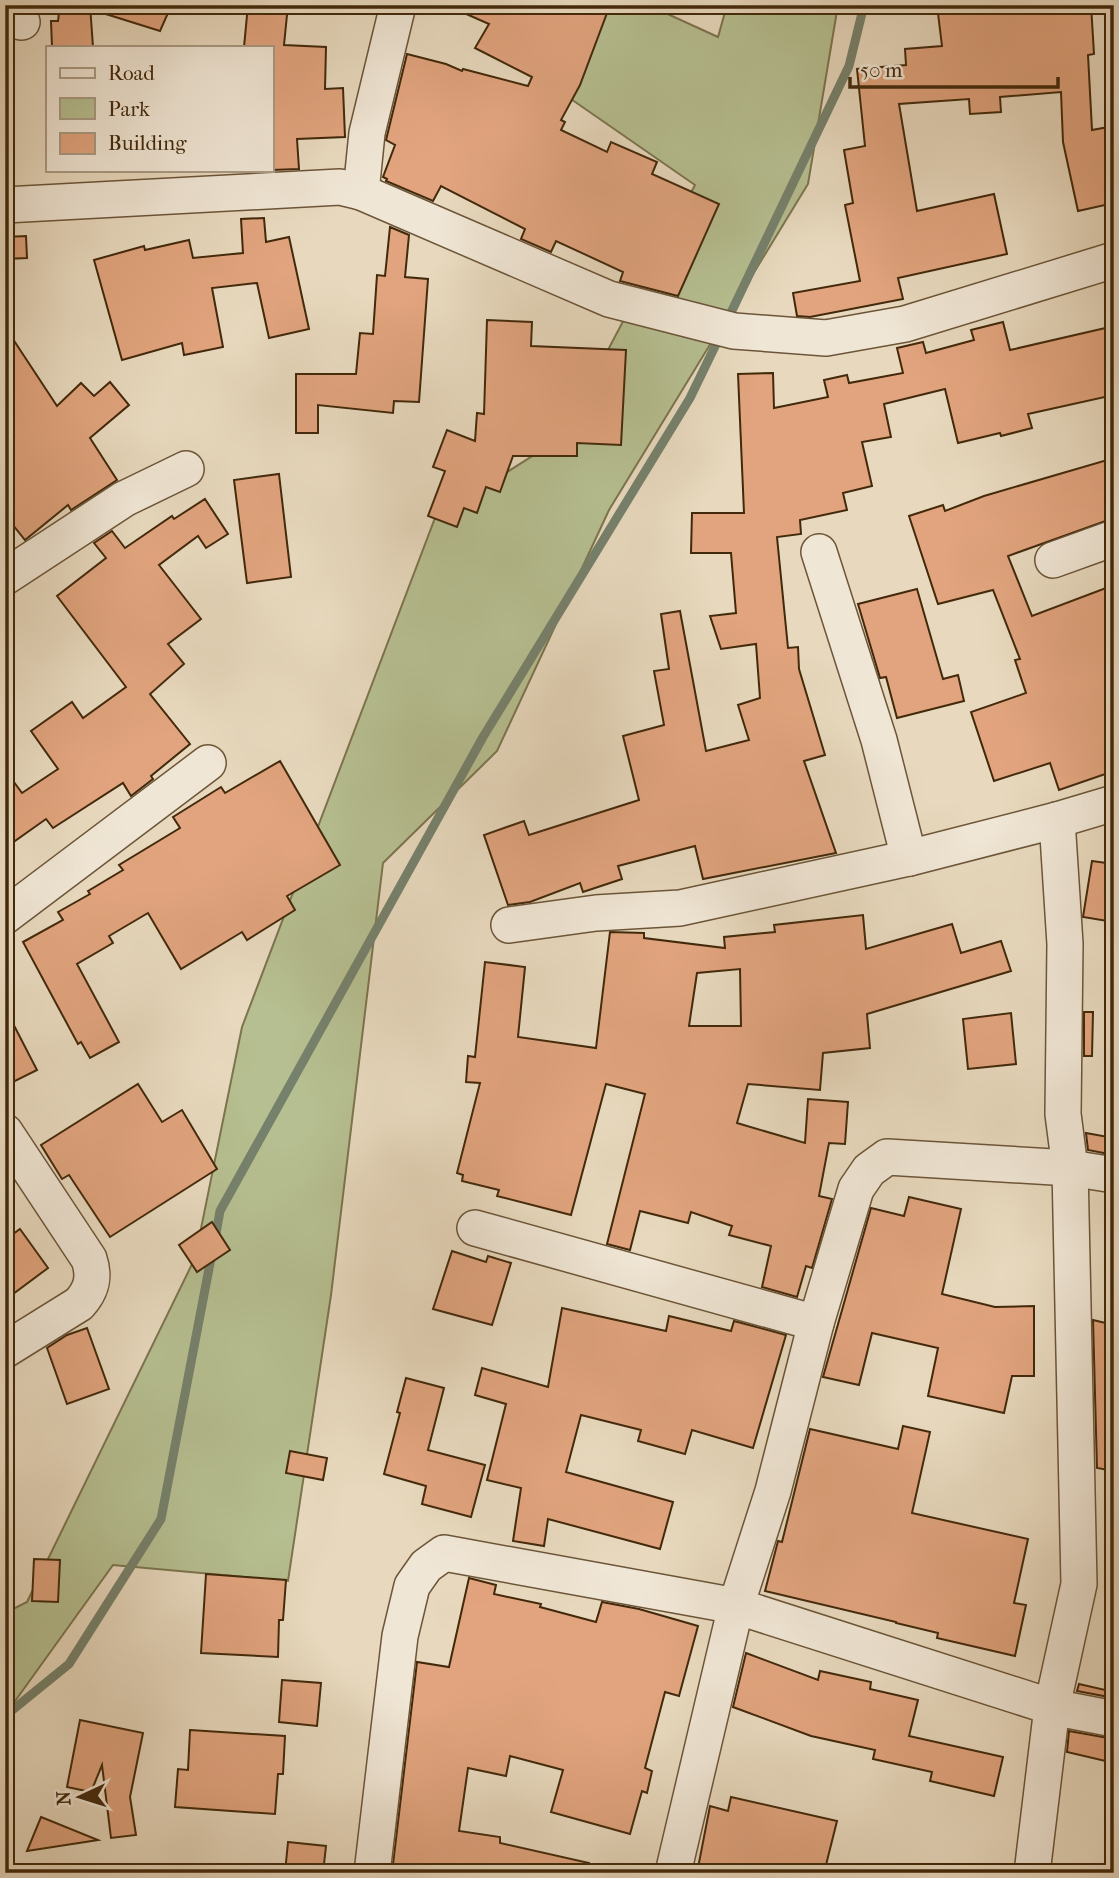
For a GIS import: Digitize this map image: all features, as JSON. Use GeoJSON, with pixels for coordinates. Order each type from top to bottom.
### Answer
{"type":"FeatureCollection","features":[{"type":"Feature","properties":{"kind":"street"},"geometry":{"type":"LineString","coordinates":[[361,192],[370,121],[398,5]]}},
{"type":"Feature","properties":{"kind":"street"},"geometry":{"type":"LineString","coordinates":[[5,205],[340,187],[361,192],[608,299],[722,327],[826,338],[905,324],[1114,260]]}},
{"type":"Feature","properties":{"kind":"street"},"geometry":{"type":"LineString","coordinates":[[5,577],[124,499],[186,470]]}},
{"type":"Feature","properties":{"kind":"street"},"geometry":{"type":"LineString","coordinates":[[1052,560],[1114,538]]}},
{"type":"Feature","properties":{"kind":"street"},"geometry":{"type":"LineString","coordinates":[[819,552],[878,740],[909,858]]}},
{"type":"Feature","properties":{"kind":"street"},"geometry":{"type":"LineString","coordinates":[[5,916],[208,763]]}},
{"type":"Feature","properties":{"kind":"street"},"geometry":{"type":"LineString","coordinates":[[509,925],[596,913],[680,908],[909,858],[1114,803]]}},
{"type":"Feature","properties":{"kind":"street"},"geometry":{"type":"LineString","coordinates":[[1032,1873],[1052,1707],[1079,1584],[1070,1168],[1063,1114],[1065,944],[1057,820]]}},
{"type":"Feature","properties":{"kind":"street"},"geometry":{"type":"LineString","coordinates":[[5,1132],[89,1259],[92,1270],[92,1284],[87,1296],[79,1304],[5,1350]]}},
{"type":"Feature","properties":{"kind":"street"},"geometry":{"type":"LineString","coordinates":[[673,1873],[736,1606],[773,1491],[816,1323],[856,1189],[869,1170],[887,1157],[1070,1168],[1114,1175]]}},
{"type":"Feature","properties":{"kind":"street"},"geometry":{"type":"LineString","coordinates":[[475,1228],[816,1323]]}},
{"type":"Feature","properties":{"kind":"street"},"geometry":{"type":"LineString","coordinates":[[372,1873],[400,1636],[412,1586],[426,1566],[444,1553],[736,1606],[1052,1707],[1114,1719]]}},
{"type":"Feature","properties":{"kind":"green space"},"geometry":{"type":"Polygon","coordinates":[[[595,5],[648,5],[718,37],[727,5],[838,5],[808,184],[609,510],[497,751],[383,863],[331,1295],[288,1581],[113,1565],[5,1715],[5,1613],[27,1602],[195,1258],[242,1027],[435,518],[562,437],[695,185],[555,88],[595,5]]]}},
{"type":"Feature","properties":{"kind":"building"},"geometry":{"type":"Polygon","coordinates":[[[60,5],[90,5],[93,46],[52,46],[51,21],[58,21],[60,5]]]}},
{"type":"Feature","properties":{"kind":"building"},"geometry":{"type":"Polygon","coordinates":[[[94,5],[152,5],[168,13],[160,31],[93,10],[94,5]]]}},
{"type":"Feature","properties":{"kind":"building"},"geometry":{"type":"Polygon","coordinates":[[[248,5],[288,5],[284,45],[326,47],[325,89],[343,88],[345,137],[297,139],[299,169],[273,170],[273,46],[244,46],[248,5]]]}},
{"type":"Feature","properties":{"kind":"building"},"geometry":{"type":"Polygon","coordinates":[[[446,5],[610,5],[580,85],[561,120],[565,122],[561,130],[607,152],[611,142],[657,162],[652,174],[719,204],[678,296],[620,281],[623,272],[556,241],[551,252],[521,239],[525,229],[441,186],[433,201],[386,181],[383,177],[395,145],[386,140],[407,54],[462,71],[463,69],[528,86],[532,77],[475,48],[489,24],[446,5]]]}},
{"type":"Feature","properties":{"kind":"building"},"geometry":{"type":"Polygon","coordinates":[[[937,5],[1091,5],[1094,54],[1088,55],[1092,130],[1114,126],[1114,203],[1078,211],[1063,142],[1061,92],[1000,97],[1001,112],[970,114],[969,99],[899,104],[917,211],[994,194],[1007,254],[898,278],[903,299],[810,317],[797,316],[793,293],[860,281],[845,205],[853,203],[844,150],[865,146],[857,69],[906,65],[905,49],[942,46],[937,5]]]}},
{"type":"Feature","properties":{"kind":"building"},"geometry":{"type":"Polygon","coordinates":[[[264,218],[266,242],[289,237],[309,329],[269,338],[257,283],[212,288],[223,347],[184,355],[182,343],[122,360],[94,260],[144,246],[145,250],[189,240],[193,258],[243,253],[241,219],[264,218]]]}},
{"type":"Feature","properties":{"kind":"building"},"geometry":{"type":"Polygon","coordinates":[[[390,227],[409,235],[405,277],[428,279],[419,402],[394,401],[393,413],[318,405],[318,433],[296,433],[296,374],[356,374],[360,333],[373,334],[377,275],[385,276],[390,227]]]}},
{"type":"Feature","properties":{"kind":"building"},"geometry":{"type":"Polygon","coordinates":[[[26,236],[27,258],[5,259],[5,237],[26,236]]]}},
{"type":"Feature","properties":{"kind":"building"},"geometry":{"type":"Polygon","coordinates":[[[487,320],[532,322],[531,346],[626,350],[621,445],[577,443],[577,456],[513,456],[500,492],[486,487],[477,513],[464,508],[457,527],[428,516],[445,471],[433,467],[447,430],[475,441],[477,413],[484,414],[487,320]]]}},
{"type":"Feature","properties":{"kind":"building"},"geometry":{"type":"Polygon","coordinates":[[[1003,322],[1010,350],[1114,326],[1114,395],[1028,414],[1032,428],[958,443],[945,389],[884,404],[891,437],[862,442],[872,486],[843,493],[847,510],[800,520],[801,534],[777,537],[788,648],[798,647],[799,669],[825,755],[804,761],[836,853],[703,879],[695,846],[618,866],[622,879],[583,892],[580,883],[530,902],[508,905],[484,835],[524,821],[529,835],[639,800],[623,736],[664,725],[654,671],[669,669],[661,614],[680,611],[706,751],[749,740],[738,705],[760,698],[756,644],[721,649],[710,616],[736,613],[731,553],[691,553],[692,513],[744,513],[738,374],[773,373],[774,408],[828,397],[824,380],[847,375],[849,383],[903,373],[897,348],[923,342],[926,353],[974,340],[971,330],[1003,322]]]}},
{"type":"Feature","properties":{"kind":"building"},"geometry":{"type":"Polygon","coordinates":[[[5,327],[57,406],[81,383],[94,396],[110,382],[129,405],[90,438],[117,480],[71,510],[68,505],[25,540],[5,515],[5,442],[14,435],[5,422],[5,327]]]}},
{"type":"Feature","properties":{"kind":"building"},"geometry":{"type":"Polygon","coordinates":[[[1114,458],[1114,518],[1008,556],[1032,616],[1114,585],[1114,771],[1059,790],[1050,763],[994,781],[971,712],[1026,693],[1015,660],[1020,659],[993,590],[938,604],[909,516],[943,505],[945,511],[984,496],[1114,458]]]}},
{"type":"Feature","properties":{"kind":"building"},"geometry":{"type":"Polygon","coordinates":[[[279,474],[291,577],[247,583],[234,480],[279,474]]]}},
{"type":"Feature","properties":{"kind":"building"},"geometry":{"type":"Polygon","coordinates":[[[205,499],[228,534],[206,548],[198,536],[159,565],[201,619],[168,644],[184,664],[150,694],[190,744],[131,796],[123,783],[53,828],[46,819],[5,848],[5,770],[22,793],[58,769],[31,731],[72,702],[83,718],[126,687],[57,596],[106,558],[94,543],[112,531],[125,548],[172,516],[174,519],[205,499]]]}},
{"type":"Feature","properties":{"kind":"building"},"geometry":{"type":"Polygon","coordinates":[[[917,589],[943,679],[958,675],[964,701],[897,718],[886,677],[880,678],[858,604],[917,589]]]}},
{"type":"Feature","properties":{"kind":"building"},"geometry":{"type":"Polygon","coordinates":[[[280,761],[340,865],[287,896],[295,910],[247,940],[242,932],[181,969],[148,913],[109,936],[113,943],[77,964],[119,1042],[90,1058],[81,1042],[78,1044],[23,942],[63,920],[58,912],[90,894],[88,891],[123,870],[119,865],[180,828],[173,817],[221,787],[225,793],[280,761]]]}},
{"type":"Feature","properties":{"kind":"building"},"geometry":{"type":"Polygon","coordinates":[[[1092,861],[1114,864],[1114,922],[1083,917],[1092,861]]]}},
{"type":"Feature","properties":{"kind":"building"},"geometry":{"type":"Polygon","coordinates":[[[863,915],[866,949],[952,924],[961,953],[1001,941],[1011,971],[867,1014],[870,1048],[823,1053],[820,1090],[748,1084],[737,1123],[805,1143],[808,1099],[848,1102],[845,1144],[829,1143],[819,1196],[832,1199],[812,1268],[806,1266],[797,1297],[762,1287],[771,1246],[729,1235],[732,1226],[691,1212],[688,1223],[640,1211],[630,1250],[607,1244],[645,1094],[606,1084],[571,1215],[497,1196],[499,1190],[462,1181],[463,1175],[457,1173],[480,1083],[466,1082],[468,1056],[475,1057],[485,962],[525,967],[518,1037],[596,1048],[610,932],[644,933],[644,938],[725,948],[724,937],[775,932],[774,925],[863,915]],[[740,969],[697,973],[689,1026],[741,1026],[740,969]]]}},
{"type":"Feature","properties":{"kind":"building"},"geometry":{"type":"Polygon","coordinates":[[[5,1008],[37,1070],[5,1086],[5,1008]]]}},
{"type":"Feature","properties":{"kind":"building"},"geometry":{"type":"Polygon","coordinates":[[[1084,1012],[1093,1012],[1092,1056],[1084,1056],[1084,1012]]]}},
{"type":"Feature","properties":{"kind":"building"},"geometry":{"type":"Polygon","coordinates":[[[1011,1013],[1016,1064],[968,1069],[963,1019],[1011,1013]]]}},
{"type":"Feature","properties":{"kind":"building"},"geometry":{"type":"Polygon","coordinates":[[[138,1084],[162,1122],[182,1110],[217,1169],[110,1237],[69,1175],[62,1179],[41,1145],[138,1084]]]}},
{"type":"Feature","properties":{"kind":"building"},"geometry":{"type":"Polygon","coordinates":[[[1086,1133],[1114,1138],[1114,1155],[1088,1150],[1086,1133]]]}},
{"type":"Feature","properties":{"kind":"building"},"geometry":{"type":"Polygon","coordinates":[[[909,1197],[961,1209],[942,1294],[995,1307],[1034,1306],[1034,1376],[1012,1376],[1004,1413],[928,1396],[938,1348],[872,1333],[859,1385],[823,1377],[871,1208],[904,1216],[909,1197]]]}},
{"type":"Feature","properties":{"kind":"building"},"geometry":{"type":"Polygon","coordinates":[[[212,1222],[230,1250],[197,1272],[179,1245],[212,1222]]]}},
{"type":"Feature","properties":{"kind":"building"},"geometry":{"type":"Polygon","coordinates":[[[20,1229],[48,1268],[5,1300],[5,1240],[20,1229]]]}},
{"type":"Feature","properties":{"kind":"building"},"geometry":{"type":"Polygon","coordinates":[[[452,1251],[486,1262],[488,1256],[511,1263],[492,1325],[433,1309],[452,1251]]]}},
{"type":"Feature","properties":{"kind":"building"},"geometry":{"type":"Polygon","coordinates":[[[562,1308],[666,1331],[669,1316],[731,1331],[734,1321],[786,1335],[753,1448],[692,1430],[685,1454],[638,1441],[641,1430],[581,1415],[566,1472],[673,1502],[660,1549],[548,1519],[544,1546],[513,1541],[521,1488],[487,1480],[506,1404],[475,1395],[482,1368],[548,1387],[562,1308]]]}},
{"type":"Feature","properties":{"kind":"building"},"geometry":{"type":"Polygon","coordinates":[[[1093,1320],[1114,1325],[1114,1471],[1097,1468],[1093,1320]]]}},
{"type":"Feature","properties":{"kind":"building"},"geometry":{"type":"Polygon","coordinates":[[[87,1328],[109,1389],[67,1404],[47,1348],[67,1335],[87,1328]]]}},
{"type":"Feature","properties":{"kind":"building"},"geometry":{"type":"Polygon","coordinates":[[[406,1378],[444,1388],[428,1450],[485,1465],[471,1517],[422,1504],[426,1486],[384,1474],[406,1378]]]}},
{"type":"Feature","properties":{"kind":"building"},"geometry":{"type":"Polygon","coordinates":[[[903,1426],[930,1432],[912,1513],[1028,1539],[1014,1603],[1026,1605],[1015,1656],[937,1638],[938,1633],[896,1622],[765,1591],[778,1541],[782,1542],[810,1429],[898,1449],[903,1426]]]}},
{"type":"Feature","properties":{"kind":"building"},"geometry":{"type":"Polygon","coordinates":[[[290,1451],[327,1458],[323,1480],[286,1473],[290,1451]]]}},
{"type":"Feature","properties":{"kind":"building"},"geometry":{"type":"Polygon","coordinates":[[[34,1559],[60,1560],[58,1602],[32,1601],[34,1559]]]}},
{"type":"Feature","properties":{"kind":"building"},"geometry":{"type":"Polygon","coordinates":[[[206,1574],[286,1580],[283,1620],[279,1620],[278,1657],[201,1653],[206,1574]]]}},
{"type":"Feature","properties":{"kind":"building"},"geometry":{"type":"Polygon","coordinates":[[[469,1578],[496,1585],[494,1594],[541,1604],[540,1607],[596,1622],[602,1602],[639,1609],[698,1626],[679,1696],[665,1692],[645,1768],[652,1771],[647,1793],[642,1791],[630,1834],[551,1812],[563,1770],[510,1756],[506,1776],[468,1768],[459,1831],[500,1837],[500,1843],[589,1863],[588,1873],[479,1873],[453,1869],[452,1873],[392,1873],[417,1662],[449,1667],[469,1578]]]}},
{"type":"Feature","properties":{"kind":"building"},"geometry":{"type":"Polygon","coordinates":[[[746,1653],[818,1680],[820,1671],[871,1682],[870,1689],[918,1700],[909,1736],[1003,1757],[994,1796],[930,1781],[932,1772],[873,1759],[875,1750],[811,1736],[733,1707],[746,1653]]]}},
{"type":"Feature","properties":{"kind":"building"},"geometry":{"type":"Polygon","coordinates":[[[282,1680],[321,1683],[317,1726],[279,1722],[282,1680]]]}},
{"type":"Feature","properties":{"kind":"building"},"geometry":{"type":"Polygon","coordinates":[[[1079,1684],[1114,1692],[1114,1698],[1077,1691],[1079,1684]]]}},
{"type":"Feature","properties":{"kind":"building"},"geometry":{"type":"Polygon","coordinates":[[[80,1720],[143,1733],[130,1797],[136,1835],[111,1838],[102,1765],[91,1792],[67,1787],[80,1720]]]}},
{"type":"Feature","properties":{"kind":"building"},"geometry":{"type":"Polygon","coordinates":[[[190,1730],[285,1736],[283,1774],[278,1774],[275,1814],[175,1807],[178,1769],[188,1770],[190,1730]]]}},
{"type":"Feature","properties":{"kind":"building"},"geometry":{"type":"Polygon","coordinates":[[[1069,1731],[1114,1739],[1114,1763],[1067,1752],[1069,1731]]]}},
{"type":"Feature","properties":{"kind":"building"},"geometry":{"type":"Polygon","coordinates":[[[731,1797],[837,1821],[824,1873],[697,1873],[710,1806],[728,1811],[731,1797]]]}},
{"type":"Feature","properties":{"kind":"building"},"geometry":{"type":"Polygon","coordinates":[[[41,1817],[98,1840],[27,1851],[41,1817]]]}},
{"type":"Feature","properties":{"kind":"building"},"geometry":{"type":"Polygon","coordinates":[[[288,1842],[326,1846],[323,1873],[285,1873],[288,1842]]]}},
{"type":"Feature","properties":{"kind":"waterway"},"geometry":{"type":"LineString","coordinates":[[727,321],[849,66],[864,5]]}},
{"type":"Feature","properties":{"kind":"waterway"},"geometry":{"type":"LineString","coordinates":[[215,1239],[220,1211],[483,737],[690,398],[720,336]]}},
{"type":"Feature","properties":{"kind":"waterway"},"geometry":{"type":"LineString","coordinates":[[5,1716],[69,1664],[161,1519],[212,1253]]}}]}
